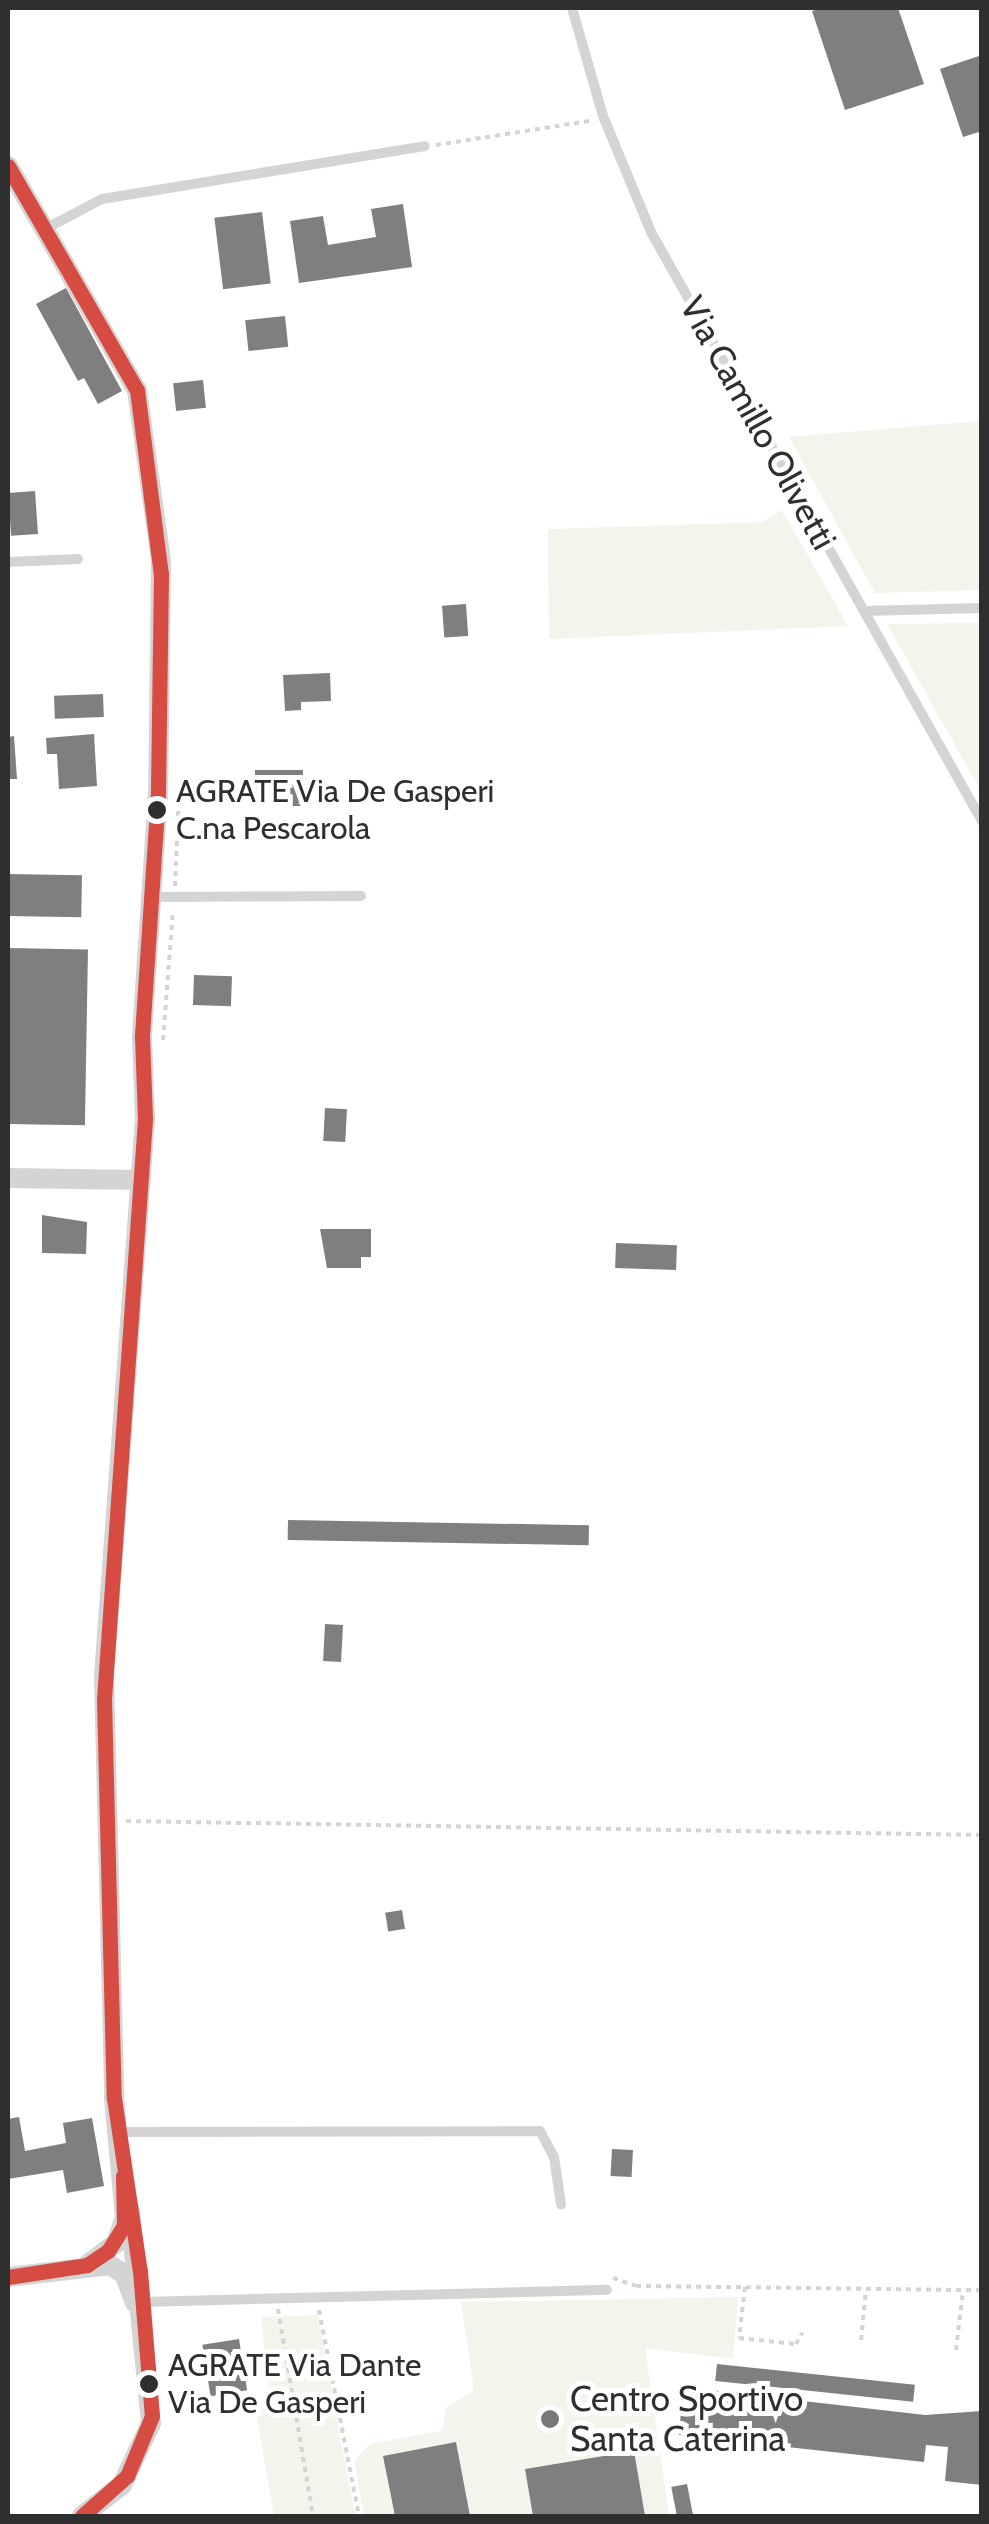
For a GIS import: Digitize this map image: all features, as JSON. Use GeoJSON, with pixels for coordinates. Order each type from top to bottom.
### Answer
{"type":"FeatureCollection","features":[{"type":"Feature","properties":{"kind":"street"},"geometry":{"type":"LineString","coordinates":[[8,166],[133,380],[142,412],[162,574],[141,1180],[104,1676],[117,2132],[142,2302],[152,2416],[145,2443],[122,2484],[82,2516]]}},
{"type":"Feature","properties":{"kind":"street"},"geometry":{"type":"LineString","coordinates":[[8,1178],[141,1180]]}},
{"type":"Feature","properties":{"kind":"street"},"geometry":{"type":"LineString","coordinates":[[87,2265],[120,2238],[126,2193]]}},
{"type":"Feature","properties":{"kind":"street"},"geometry":{"type":"LineString","coordinates":[[8,2278],[87,2265],[110,2265],[124,2274],[147,2369]]}},
{"type":"Feature","properties":{"kind":"lane","name":"Via Camillo Olivetti"},"geometry":{"type":"LineString","coordinates":[[572,8],[603,116],[651,232],[982,821]]}},
{"type":"Feature","properties":{"kind":"lane"},"geometry":{"type":"LineString","coordinates":[[45,229],[102,199],[425,146]]}},
{"type":"Feature","properties":{"kind":"lane"},"geometry":{"type":"LineString","coordinates":[[8,562],[78,559]]}},
{"type":"Feature","properties":{"kind":"lane"},"geometry":{"type":"LineString","coordinates":[[864,611],[982,608]]}},
{"type":"Feature","properties":{"kind":"lane"},"geometry":{"type":"LineString","coordinates":[[153,897],[361,896]]}},
{"type":"Feature","properties":{"kind":"lane"},"geometry":{"type":"LineString","coordinates":[[117,2132],[540,2131],[554,2157],[561,2204]]}},
{"type":"Feature","properties":{"kind":"lane"},"geometry":{"type":"LineString","coordinates":[[142,2302],[607,2290]]}},
{"type":"Feature","properties":{"kind":"path"},"geometry":{"type":"LineString","coordinates":[[425,146],[603,116]]}},
{"type":"Feature","properties":{"kind":"path"},"geometry":{"type":"LineString","coordinates":[[123,1821],[982,1835]]}},
{"type":"Feature","properties":{"kind":"path"},"geometry":{"type":"LineString","coordinates":[[599,2278],[636,2286],[982,2290]]}},
{"type":"Feature","properties":{"kind":"path"},"geometry":{"type":"LineString","coordinates":[[745,2287],[739,2338],[796,2344],[802,2333]]}},
{"type":"Feature","properties":{"kind":"path"},"geometry":{"type":"LineString","coordinates":[[862,2340],[866,2288]]}},
{"type":"Feature","properties":{"kind":"path"},"geometry":{"type":"LineString","coordinates":[[956,2350],[964,2290]]}},
{"type":"Feature","properties":{"kind":"path"},"geometry":{"type":"LineString","coordinates":[[277,2298],[314,2516]]}},
{"type":"Feature","properties":{"kind":"path"},"geometry":{"type":"LineString","coordinates":[[315,2299],[358,2516]]}},
{"type":"Feature","properties":{"kind":"shaded area"},"geometry":{"type":"Polygon","coordinates":[[[981,421],[981,590],[875,593],[789,437],[981,421]]]}},
{"type":"Feature","properties":{"kind":"shaded area"},"geometry":{"type":"Polygon","coordinates":[[[782,510],[848,626],[549,639],[548,529],[763,522],[782,510]]]}},
{"type":"Feature","properties":{"kind":"shaded area"},"geometry":{"type":"Polygon","coordinates":[[[982,623],[981,791],[887,624],[982,623]]]}},
{"type":"Feature","properties":{"kind":"shaded area","name":"Centro Sportivo Santa Caterina"},"geometry":{"type":"Polygon","coordinates":[[[738,2297],[733,2359],[645,2348],[669,2516],[364,2516],[354,2461],[370,2444],[441,2431],[447,2407],[474,2390],[461,2302],[738,2297]]]}},
{"type":"Feature","properties":{"kind":"shaded area"},"geometry":{"type":"Polygon","coordinates":[[[318,2315],[355,2516],[274,2516],[255,2405],[270,2402],[261,2317],[318,2315]]]}},
{"type":"Feature","properties":{"kind":"building"},"geometry":{"type":"Polygon","coordinates":[[[898,8],[924,84],[845,110],[812,11],[898,8]]]}},
{"type":"Feature","properties":{"kind":"building"},"geometry":{"type":"Polygon","coordinates":[[[982,55],[982,131],[963,137],[940,69],[982,55]]]}},
{"type":"Feature","properties":{"kind":"building"},"geometry":{"type":"Polygon","coordinates":[[[403,204],[412,267],[299,283],[290,221],[323,216],[328,245],[376,237],[371,209],[403,204]]]}},
{"type":"Feature","properties":{"kind":"building"},"geometry":{"type":"Polygon","coordinates":[[[262,212],[271,283],[223,289],[214,218],[262,212]]]}},
{"type":"Feature","properties":{"kind":"building"},"geometry":{"type":"Polygon","coordinates":[[[66,288],[122,391],[98,404],[84,378],[78,381],[36,304],[66,288]]]}},
{"type":"Feature","properties":{"kind":"building"},"geometry":{"type":"Polygon","coordinates":[[[285,316],[288,347],[248,351],[245,320],[285,316]]]}},
{"type":"Feature","properties":{"kind":"building"},"geometry":{"type":"Polygon","coordinates":[[[203,380],[206,408],[176,411],[173,383],[203,380]]]}},
{"type":"Feature","properties":{"kind":"building"},"geometry":{"type":"Polygon","coordinates":[[[35,491],[38,534],[11,536],[8,493],[35,491]]]}},
{"type":"Feature","properties":{"kind":"building"},"geometry":{"type":"Polygon","coordinates":[[[466,604],[468,636],[444,638],[442,606],[466,604]]]}},
{"type":"Feature","properties":{"kind":"building"},"geometry":{"type":"Polygon","coordinates":[[[330,673],[331,701],[301,702],[301,710],[285,711],[283,675],[330,673]]]}},
{"type":"Feature","properties":{"kind":"building"},"geometry":{"type":"Polygon","coordinates":[[[103,694],[104,717],[55,719],[54,696],[103,694]]]}},
{"type":"Feature","properties":{"kind":"building"},"geometry":{"type":"Polygon","coordinates":[[[94,734],[97,786],[59,789],[57,754],[47,754],[46,738],[94,734]]]}},
{"type":"Feature","properties":{"kind":"building"},"geometry":{"type":"Polygon","coordinates":[[[14,736],[17,779],[8,779],[8,737],[14,736]]]}},
{"type":"Feature","properties":{"kind":"building"},"geometry":{"type":"Polygon","coordinates":[[[255,770],[303,770],[303,806],[255,806],[255,770]]]}},
{"type":"Feature","properties":{"kind":"building"},"geometry":{"type":"Polygon","coordinates":[[[8,874],[82,875],[81,917],[8,916],[8,874]]]}},
{"type":"Feature","properties":{"kind":"building"},"geometry":{"type":"Polygon","coordinates":[[[8,948],[88,949],[85,1125],[8,1124],[8,948]]]}},
{"type":"Feature","properties":{"kind":"building"},"geometry":{"type":"Polygon","coordinates":[[[194,975],[232,976],[231,1006],[193,1005],[194,975]]]}},
{"type":"Feature","properties":{"kind":"building"},"geometry":{"type":"Polygon","coordinates":[[[325,1108],[347,1109],[345,1142],[323,1141],[325,1108]]]}},
{"type":"Feature","properties":{"kind":"building"},"geometry":{"type":"Polygon","coordinates":[[[42,1215],[87,1222],[86,1254],[42,1253],[42,1215]]]}},
{"type":"Feature","properties":{"kind":"building"},"geometry":{"type":"Polygon","coordinates":[[[320,1229],[371,1229],[371,1257],[361,1257],[361,1268],[327,1268],[320,1229]]]}},
{"type":"Feature","properties":{"kind":"building"},"geometry":{"type":"Polygon","coordinates":[[[616,1243],[677,1245],[676,1270],[615,1268],[616,1243]]]}},
{"type":"Feature","properties":{"kind":"building"},"geometry":{"type":"Polygon","coordinates":[[[288,1520],[589,1525],[589,1545],[288,1540],[288,1520]]]}},
{"type":"Feature","properties":{"kind":"building"},"geometry":{"type":"Polygon","coordinates":[[[325,1624],[343,1625],[341,1662],[323,1661],[325,1624]]]}},
{"type":"Feature","properties":{"kind":"building"},"geometry":{"type":"Polygon","coordinates":[[[402,1910],[405,1929],[388,1931],[385,1913],[402,1910]]]}},
{"type":"Feature","properties":{"kind":"building"},"geometry":{"type":"Polygon","coordinates":[[[19,2117],[25,2151],[66,2143],[63,2123],[92,2118],[104,2186],[67,2193],[63,2170],[8,2179],[8,2119],[19,2117]]]}},
{"type":"Feature","properties":{"kind":"building"},"geometry":{"type":"Polygon","coordinates":[[[612,2149],[633,2150],[632,2177],[611,2176],[612,2149]]]}},
{"type":"Feature","properties":{"kind":"building"},"geometry":{"type":"Polygon","coordinates":[[[239,2339],[247,2390],[211,2396],[202,2345],[239,2339]]]}},
{"type":"Feature","properties":{"kind":"building"},"geometry":{"type":"Polygon","coordinates":[[[717,2364],[915,2385],[913,2402],[715,2381],[717,2364]]]}},
{"type":"Feature","properties":{"kind":"building"},"geometry":{"type":"Polygon","coordinates":[[[683,2387],[925,2415],[982,2411],[982,2485],[945,2481],[948,2447],[926,2445],[924,2462],[679,2435],[683,2387]]]}},
{"type":"Feature","properties":{"kind":"building"},"geometry":{"type":"Polygon","coordinates":[[[456,2442],[470,2516],[395,2516],[383,2456],[456,2442]]]}},
{"type":"Feature","properties":{"kind":"building"},"geometry":{"type":"Polygon","coordinates":[[[634,2451],[645,2516],[533,2516],[525,2469],[634,2451]]]}},
{"type":"Feature","properties":{"kind":"building"},"geometry":{"type":"Polygon","coordinates":[[[687,2484],[693,2516],[677,2516],[671,2487],[687,2484]]]}},
{"type":"Feature","properties":{"kind":"transit line"},"geometry":{"type":"LineString","coordinates":[[8,166],[137,390],[161,574],[158,794],[142,1037],[145,1119],[104,1699],[114,2098],[140,2271],[152,2416],[127,2476],[82,2516]]}},
{"type":"Feature","properties":{"kind":"transit line"},"geometry":{"type":"LineString","coordinates":[[8,2277],[87,2265],[108,2251],[124,2225],[123,2176]]}},
{"type":"Feature","properties":{"kind":"place","name":"AGRATE Via De Gasperi C.na Pescarola"},"geometry":{"type":"Point","coordinates":[157,810]}},
{"type":"Feature","properties":{"kind":"place","name":"AGRATE Via Dante Via De Gasperi"},"geometry":{"type":"Point","coordinates":[149,2384]}},
{"type":"Feature","properties":{"kind":"place","name":"Centro Sportivo Santa Caterina"},"geometry":{"type":"Point","coordinates":[550,2419]}}]}
